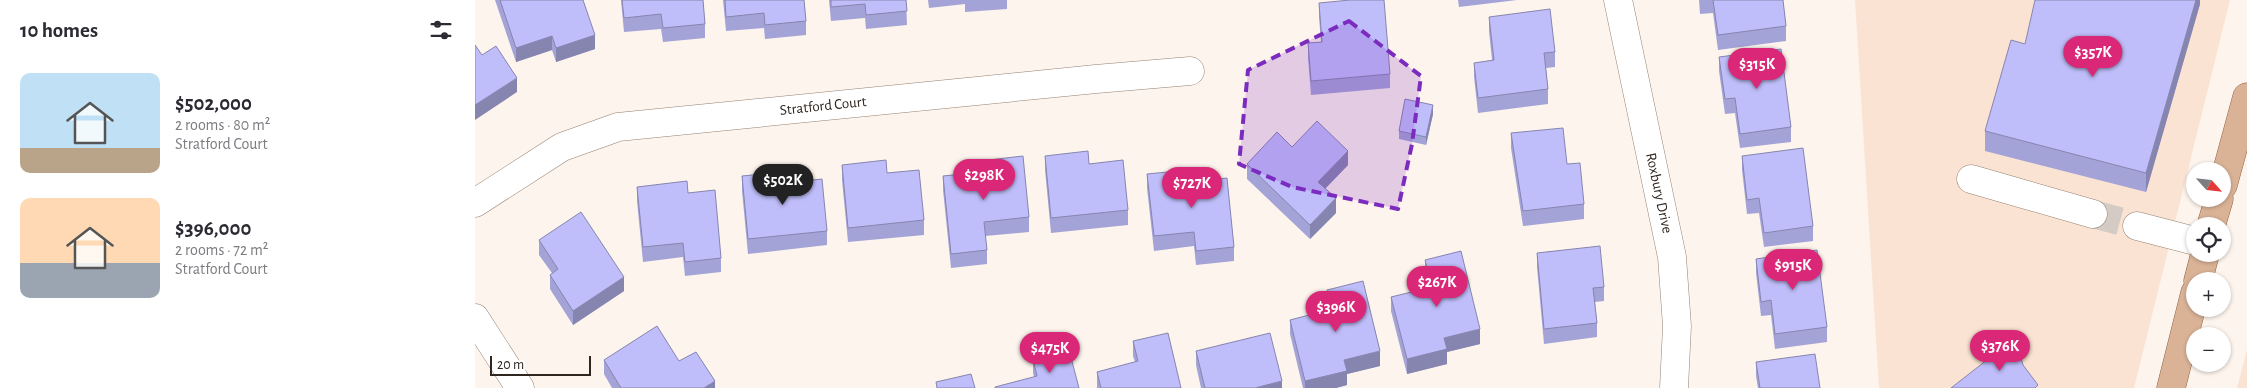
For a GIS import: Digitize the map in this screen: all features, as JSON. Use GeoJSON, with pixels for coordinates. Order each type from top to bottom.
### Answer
{"type":"FeatureCollection","features":[{"type":"Feature","properties":{"kind":"main road"},"geometry":{"type":"LineString","coordinates":[[2229,162],[2247,97]]}},
{"type":"Feature","properties":{"kind":"main road"},"geometry":{"type":"LineString","coordinates":[[2171,388],[2189,317]]}},
{"type":"Feature","properties":{"kind":"street","name":"Roxbury Drive"},"geometry":{"type":"LineString","coordinates":[[1618,0],[1672,257],[1677,326],[1675,388]]}},
{"type":"Feature","properties":{"kind":"street","name":"Stratford Court"},"geometry":{"type":"LineString","coordinates":[[475,203],[562,146],[618,127],[1096,78],[1190,71]]}},
{"type":"Feature","properties":{"kind":"street"},"geometry":{"type":"LineString","coordinates":[[1971,179],[2093,214]]}},
{"type":"Feature","properties":{"kind":"street"},"geometry":{"type":"LineString","coordinates":[[2137,226],[2186,239]]}},
{"type":"Feature","properties":{"kind":"street"},"geometry":{"type":"LineString","coordinates":[[475,318],[520,388]]}},
{"type":"Feature","properties":{"kind":"highlighted area"},"geometry":{"type":"Polygon","coordinates":[[[1349,21],[1421,76],[1412,144],[1398,209],[1292,187],[1239,164],[1248,70],[1349,21]]]}},
{"type":"Feature","properties":{"kind":"shaded area"},"geometry":{"type":"Polygon","coordinates":[[[1855,0],[2230,0],[2190,162],[2186,162],[2186,178],[2134,388],[1879,388],[1855,0]]]}},
{"type":"Feature","properties":{"kind":"shaded area"},"geometry":{"type":"Polygon","coordinates":[[[2247,350],[2247,388],[2237,388],[2247,350]]]}},
{"type":"Feature","properties":{"kind":"building"},"geometry":{"type":"Polygon","coordinates":[[[500,0],[583,0],[595,35],[556,48],[552,36],[516,48],[500,0]]]}},
{"type":"Feature","properties":{"kind":"building"},"geometry":{"type":"Polygon","coordinates":[[[622,0],[703,0],[705,24],[663,28],[661,14],[624,18],[622,0]]]}},
{"type":"Feature","properties":{"kind":"building"},"geometry":{"type":"Polygon","coordinates":[[[725,0],[804,0],[806,21],[765,25],[764,13],[726,17],[725,0]]]}},
{"type":"Feature","properties":{"kind":"building"},"geometry":{"type":"Polygon","coordinates":[[[831,0],[906,0],[907,11],[866,15],[865,4],[831,7],[831,0]]]}},
{"type":"Feature","properties":{"kind":"building"},"geometry":{"type":"Polygon","coordinates":[[[1350,0],[1384,0],[1390,74],[1311,81],[1308,43],[1322,42],[1319,3],[1350,0]]]}},
{"type":"Feature","properties":{"kind":"building"},"geometry":{"type":"Polygon","coordinates":[[[1713,0],[1783,0],[1786,26],[1718,35],[1713,0]]]}},
{"type":"Feature","properties":{"kind":"building"},"geometry":{"type":"Polygon","coordinates":[[[2035,0],[2196,0],[2146,173],[1985,131],[2011,40],[2025,44],[2035,0]]]}},
{"type":"Feature","properties":{"kind":"building"},"geometry":{"type":"Polygon","coordinates":[[[1550,9],[1555,52],[1544,53],[1548,89],[1478,98],[1474,63],[1494,60],[1489,17],[1550,9]]]}},
{"type":"Feature","properties":{"kind":"building"},"geometry":{"type":"Polygon","coordinates":[[[475,45],[482,55],[496,46],[517,78],[475,105],[475,45]]]}},
{"type":"Feature","properties":{"kind":"building"},"geometry":{"type":"Polygon","coordinates":[[[1781,49],[1791,127],[1740,134],[1735,98],[1725,99],[1719,57],[1781,49]]]}},
{"type":"Feature","properties":{"kind":"building"},"geometry":{"type":"Polygon","coordinates":[[[1405,99],[1433,105],[1426,137],[1399,131],[1405,99]]]}},
{"type":"Feature","properties":{"kind":"building"},"geometry":{"type":"Polygon","coordinates":[[[1317,121],[1348,151],[1318,182],[1336,198],[1310,225],[1247,164],[1277,132],[1292,147],[1317,121]]]}},
{"type":"Feature","properties":{"kind":"building"},"geometry":{"type":"Polygon","coordinates":[[[1563,128],[1567,164],[1580,163],[1584,204],[1523,211],[1511,133],[1563,128]]]}},
{"type":"Feature","properties":{"kind":"building"},"geometry":{"type":"Polygon","coordinates":[[[1803,148],[1813,226],[1764,233],[1759,198],[1747,200],[1742,156],[1803,148]]]}},
{"type":"Feature","properties":{"kind":"building"},"geometry":{"type":"Polygon","coordinates":[[[1088,151],[1089,164],[1123,160],[1128,210],[1051,218],[1045,156],[1088,151]]]}},
{"type":"Feature","properties":{"kind":"building"},"geometry":{"type":"Polygon","coordinates":[[[1023,156],[1029,217],[984,222],[987,250],[951,254],[943,176],[981,172],[980,161],[1023,156]]]}},
{"type":"Feature","properties":{"kind":"building"},"geometry":{"type":"Polygon","coordinates":[[[886,160],[887,173],[919,170],[924,220],[848,228],[842,165],[886,160]]]}},
{"type":"Feature","properties":{"kind":"building"},"geometry":{"type":"Polygon","coordinates":[[[1188,170],[1189,182],[1227,178],[1234,247],[1196,251],[1194,232],[1154,236],[1147,174],[1188,170]]]}},
{"type":"Feature","properties":{"kind":"building"},"geometry":{"type":"Polygon","coordinates":[[[784,172],[785,183],[822,179],[827,231],[748,239],[742,176],[784,172]]]}},
{"type":"Feature","properties":{"kind":"building"},"geometry":{"type":"Polygon","coordinates":[[[687,181],[688,193],[715,190],[721,258],[685,262],[683,243],[643,247],[637,187],[687,181]]]}},
{"type":"Feature","properties":{"kind":"building"},"geometry":{"type":"Polygon","coordinates":[[[581,212],[624,277],[573,311],[550,275],[558,269],[539,240],[581,212]]]}},
{"type":"Feature","properties":{"kind":"building"},"geometry":{"type":"Polygon","coordinates":[[[1600,246],[1604,287],[1593,288],[1597,323],[1544,329],[1537,253],[1600,246]]]}},
{"type":"Feature","properties":{"kind":"building"},"geometry":{"type":"Polygon","coordinates":[[[1817,250],[1827,327],[1775,334],[1771,300],[1761,302],[1756,259],[1817,250]]]}},
{"type":"Feature","properties":{"kind":"building"},"geometry":{"type":"Polygon","coordinates":[[[1461,251],[1480,329],[1444,338],[1447,349],[1407,359],[1391,297],[1432,287],[1425,260],[1461,251]]]}},
{"type":"Feature","properties":{"kind":"building"},"geometry":{"type":"Polygon","coordinates":[[[1363,281],[1380,351],[1344,360],[1347,371],[1305,381],[1290,320],[1332,309],[1327,290],[1363,281]]]}},
{"type":"Feature","properties":{"kind":"building"},"geometry":{"type":"Polygon","coordinates":[[[657,326],[679,361],[696,352],[715,381],[704,388],[621,388],[604,360],[657,326]]]}},
{"type":"Feature","properties":{"kind":"building"},"geometry":{"type":"Polygon","coordinates":[[[1168,333],[1181,388],[1101,388],[1097,372],[1138,361],[1133,341],[1168,333]]]}},
{"type":"Feature","properties":{"kind":"building"},"geometry":{"type":"Polygon","coordinates":[[[1270,333],[1282,381],[1255,388],[1205,388],[1196,351],[1270,333]]]}},
{"type":"Feature","properties":{"kind":"building"},"geometry":{"type":"Polygon","coordinates":[[[2015,338],[2023,365],[2038,385],[2035,388],[1951,388],[2015,338]]]}},
{"type":"Feature","properties":{"kind":"building"},"geometry":{"type":"Polygon","coordinates":[[[1069,350],[1079,388],[995,388],[1037,376],[1033,359],[1069,350]]]}},
{"type":"Feature","properties":{"kind":"building"},"geometry":{"type":"Polygon","coordinates":[[[1815,354],[1820,388],[1760,388],[1756,362],[1815,354]]]}},
{"type":"Feature","properties":{"kind":"building"},"geometry":{"type":"Polygon","coordinates":[[[971,374],[975,388],[937,388],[936,382],[971,374]]]}},
{"type":"Feature","properties":{"kind":"tunnel"},"geometry":{"type":"LineString","coordinates":[[2093,214],[2137,226]]}}]}
